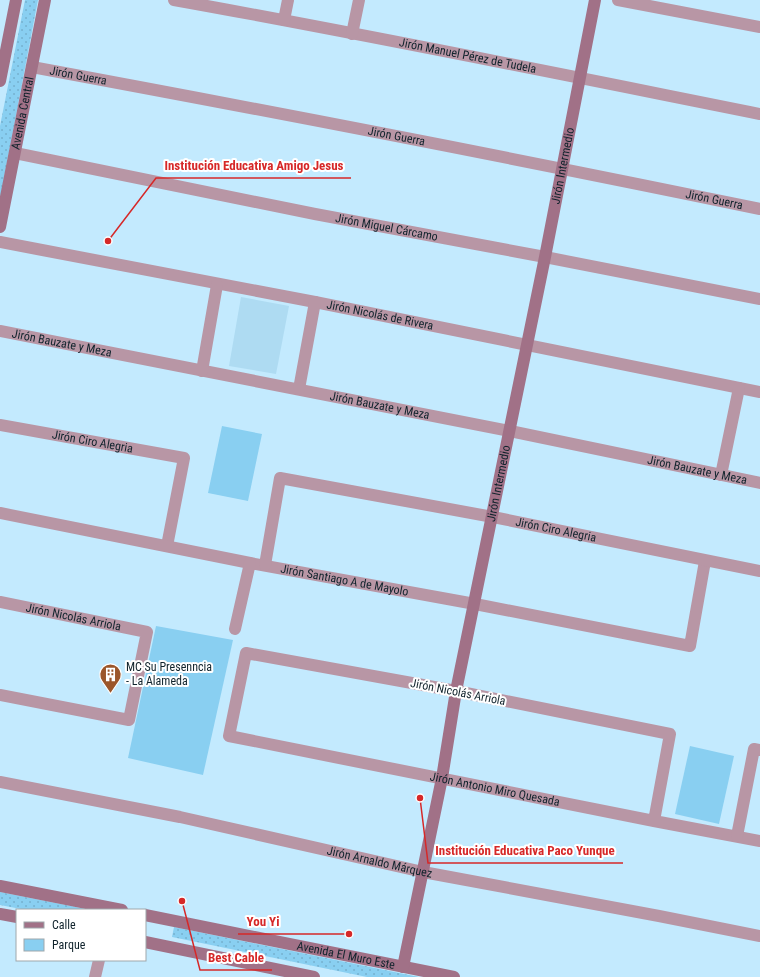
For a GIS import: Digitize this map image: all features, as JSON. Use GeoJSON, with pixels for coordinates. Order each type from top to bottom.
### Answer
{"type":"FeatureCollection","features":[{"type":"Feature","properties":{"kind":"street"},"geometry":{"type":"LineString","coordinates":[[0,82],[2,58],[16,0]]}},
{"type":"Feature","properties":{"kind":"street","name":"Avenida Central"},"geometry":{"type":"LineString","coordinates":[[0,227],[45,0]]}},
{"type":"Feature","properties":{"kind":"street","name":"Jirón Manuel Pérez de Tudela"},"geometry":{"type":"LineString","coordinates":[[174,0],[284,20],[760,114]]}},
{"type":"Feature","properties":{"kind":"street"},"geometry":{"type":"LineString","coordinates":[[284,20],[288,0]]}},
{"type":"Feature","properties":{"kind":"street"},"geometry":{"type":"LineString","coordinates":[[352,34],[359,0]]}},
{"type":"Feature","properties":{"kind":"street","name":"Jirón Intermedio"},"geometry":{"type":"LineString","coordinates":[[403,967],[442,778],[456,691],[493,517],[581,78],[595,0]]}},
{"type":"Feature","properties":{"kind":"street"},"geometry":{"type":"LineString","coordinates":[[618,0],[760,27]]}},
{"type":"Feature","properties":{"kind":"street","name":"Jirón Guerra"},"geometry":{"type":"LineString","coordinates":[[32,67],[297,116],[562,168],[760,209]]}},
{"type":"Feature","properties":{"kind":"street","name":"Jirón Miguel Cárcamo"},"geometry":{"type":"LineString","coordinates":[[15,153],[307,212],[760,299]]}},
{"type":"Feature","properties":{"kind":"street","name":"Jirón Nicolás de Rivera"},"geometry":{"type":"LineString","coordinates":[[0,242],[217,285],[315,302],[760,392]]}},
{"type":"Feature","properties":{"kind":"street"},"geometry":{"type":"LineString","coordinates":[[202,371],[217,285]]}},
{"type":"Feature","properties":{"kind":"street"},"geometry":{"type":"LineString","coordinates":[[299,389],[315,302]]}},
{"type":"Feature","properties":{"kind":"street","name":"Jirón Bauzate y Meza"},"geometry":{"type":"LineString","coordinates":[[0,331],[510,430],[760,483]]}},
{"type":"Feature","properties":{"kind":"street"},"geometry":{"type":"LineString","coordinates":[[721,475],[739,388]]}},
{"type":"Feature","properties":{"kind":"street","name":"Jirón Ciro Alegria"},"geometry":{"type":"LineString","coordinates":[[0,425],[184,458],[167,546]]}},
{"type":"Feature","properties":{"kind":"street","name":"Jirón Ciro Alegria"},"geometry":{"type":"LineString","coordinates":[[265,565],[280,478],[493,517],[760,571]]}},
{"type":"Feature","properties":{"kind":"street","name":"Jirón Santiago A de Mayolo"},"geometry":{"type":"LineString","coordinates":[[0,513],[250,563],[475,604],[690,646],[705,561]]}},
{"type":"Feature","properties":{"kind":"street"},"geometry":{"type":"LineString","coordinates":[[235,629],[250,563]]}},
{"type":"Feature","properties":{"kind":"street","name":"Jirón Nicolás Arriola"},"geometry":{"type":"LineString","coordinates":[[0,602],[147,632],[129,720],[0,695]]}},
{"type":"Feature","properties":{"kind":"street","name":"Jirón Nicolás Arriola"},"geometry":{"type":"LineString","coordinates":[[229,736],[246,653],[456,691],[670,734],[654,821]]}},
{"type":"Feature","properties":{"kind":"street","name":"Jirón Antonio Miro Quesada"},"geometry":{"type":"LineString","coordinates":[[229,736],[760,841]]}},
{"type":"Feature","properties":{"kind":"street"},"geometry":{"type":"LineString","coordinates":[[737,836],[757,750]]}},
{"type":"Feature","properties":{"kind":"street","name":"Jirón Arnaldo Márquez"},"geometry":{"type":"LineString","coordinates":[[0,782],[180,817],[423,872],[760,936]]}},
{"type":"Feature","properties":{"kind":"street"},"geometry":{"type":"LineString","coordinates":[[0,886],[117,909]]}},
{"type":"Feature","properties":{"kind":"street"},"geometry":{"type":"LineString","coordinates":[[0,914],[16,917]]}},
{"type":"Feature","properties":{"kind":"street","name":"Avenida El Muro Este"},"geometry":{"type":"LineString","coordinates":[[146,918],[454,977]]}},
{"type":"Feature","properties":{"kind":"street"},"geometry":{"type":"LineString","coordinates":[[146,942],[314,977]]}},
{"type":"Feature","properties":{"kind":"street"},"geometry":{"type":"LineString","coordinates":[[95,977],[99,961]]}},
{"type":"Feature","properties":{"kind":"shaded area"},"geometry":{"type":"Polygon","coordinates":[[[241,297],[289,306],[276,374],[229,366],[241,297]]]}},
{"type":"Feature","properties":{"kind":"green space"},"geometry":{"type":"Polygon","coordinates":[[[25,0],[38,0],[0,199],[0,126],[25,0]]]}},
{"type":"Feature","properties":{"kind":"green space"},"geometry":{"type":"Polygon","coordinates":[[[222,426],[262,434],[248,501],[208,493],[222,426]]]}},
{"type":"Feature","properties":{"kind":"green space"},"geometry":{"type":"Polygon","coordinates":[[[156,626],[233,640],[203,775],[128,758],[156,626]]]}},
{"type":"Feature","properties":{"kind":"green space"},"geometry":{"type":"Polygon","coordinates":[[[690,746],[734,756],[719,824],[675,814],[690,746]]]}},
{"type":"Feature","properties":{"kind":"green space"},"geometry":{"type":"Polygon","coordinates":[[[0,892],[86,909],[21,909],[0,905],[0,892]]]}},
{"type":"Feature","properties":{"kind":"green space"},"geometry":{"type":"Polygon","coordinates":[[[174,927],[419,977],[367,977],[172,937],[174,927]]]}},
{"type":"Feature","properties":{"kind":"place","name":"Institución Educativa Amigo Jesus"},"geometry":{"type":"Point","coordinates":[108,241]}},
{"type":"Feature","properties":{"kind":"place","name":"MC Su Presenncia - La Alameda"},"geometry":{"type":"Point","coordinates":[110,694]}},
{"type":"Feature","properties":{"kind":"place","name":"Institución Educativa Paco Yunque"},"geometry":{"type":"Point","coordinates":[420,798]}},
{"type":"Feature","properties":{"kind":"place","name":"Best Cable"},"geometry":{"type":"Point","coordinates":[182,901]}},
{"type":"Feature","properties":{"kind":"place","name":"You Yi"},"geometry":{"type":"Point","coordinates":[349,934]}}]}
